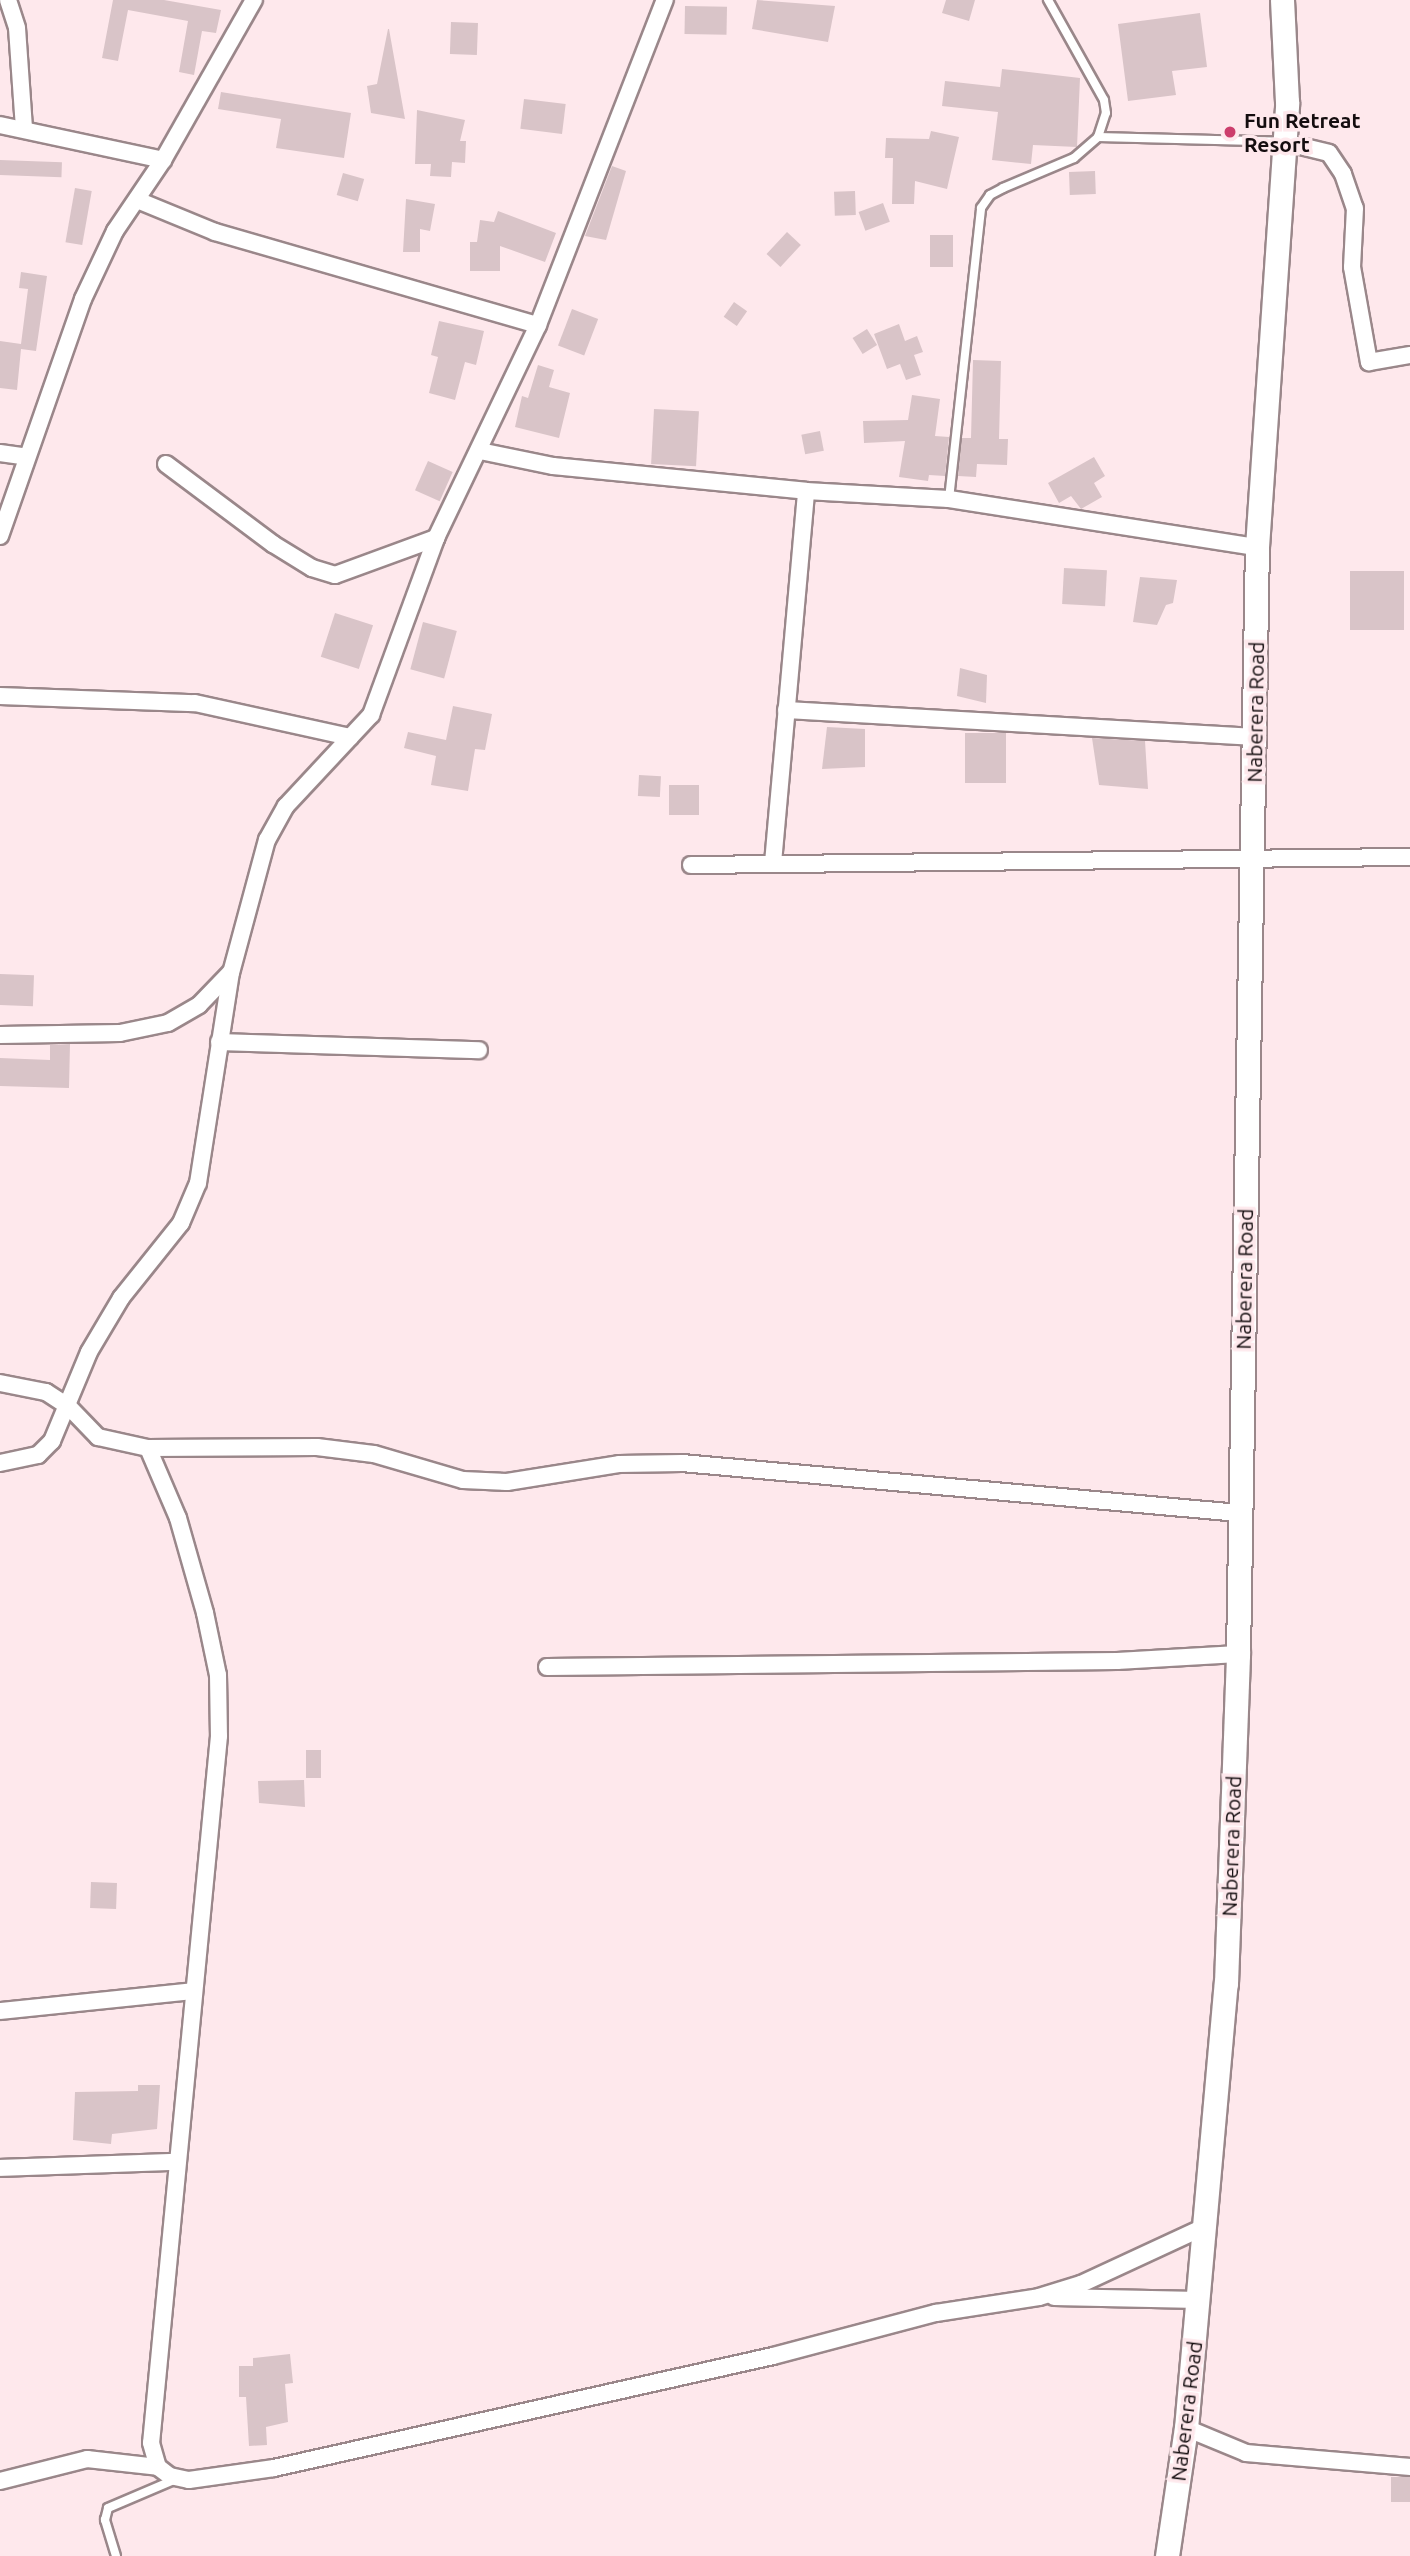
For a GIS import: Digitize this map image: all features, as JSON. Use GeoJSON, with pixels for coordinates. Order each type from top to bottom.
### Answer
{"type":"FeatureCollection","features":[{"type":"Feature","properties":{"kind":"street"},"geometry":{"type":"LineString","coordinates":[[8,0],[17,28],[24,128]]}},
{"type":"Feature","properties":{"kind":"street"},"geometry":{"type":"LineString","coordinates":[[0,536],[83,299],[115,231],[163,160],[254,0]]}},
{"type":"Feature","properties":{"kind":"street","name":"Naberera Road"},"geometry":{"type":"LineString","coordinates":[[1167,2556],[1186,2428],[1226,1983],[1238,1654],[1251,858],[1256,737],[1257,547],[1284,142],[1282,0]]}},
{"type":"Feature","properties":{"kind":"street"},"geometry":{"type":"LineString","coordinates":[[0,1463],[38,1455],[52,1441],[96,1341],[186,1213],[198,1183],[231,973],[267,840],[286,806],[371,715],[385,685],[436,538],[480,451],[538,325],[662,1]]}},
{"type":"Feature","properties":{"kind":"street"},"geometry":{"type":"LineString","coordinates":[[0,125],[24,128],[163,160]]}},
{"type":"Feature","properties":{"kind":"street"},"geometry":{"type":"LineString","coordinates":[[1284,142],[1329,153],[1343,174],[1355,208],[1352,267],[1369,362],[1410,355]]}},
{"type":"Feature","properties":{"kind":"street"},"geometry":{"type":"LineString","coordinates":[[137,200],[215,232],[538,325]]}},
{"type":"Feature","properties":{"kind":"street"},"geometry":{"type":"LineString","coordinates":[[480,451],[553,466],[806,491],[949,499],[1257,547]]}},
{"type":"Feature","properties":{"kind":"street"},"geometry":{"type":"LineString","coordinates":[[0,453],[27,457]]}},
{"type":"Feature","properties":{"kind":"street"},"geometry":{"type":"LineString","coordinates":[[166,464],[273,544],[312,568],[335,575],[436,538]]}},
{"type":"Feature","properties":{"kind":"street"},"geometry":{"type":"LineString","coordinates":[[773,863],[806,491]]}},
{"type":"Feature","properties":{"kind":"street"},"geometry":{"type":"LineString","coordinates":[[0,696],[195,703],[350,737]]}},
{"type":"Feature","properties":{"kind":"street"},"geometry":{"type":"LineString","coordinates":[[786,710],[1256,737]]}},
{"type":"Feature","properties":{"kind":"street"},"geometry":{"type":"LineString","coordinates":[[691,865],[1410,857]]}},
{"type":"Feature","properties":{"kind":"street"},"geometry":{"type":"LineString","coordinates":[[0,1035],[120,1033],[168,1023],[199,1006],[231,973]]}},
{"type":"Feature","properties":{"kind":"street"},"geometry":{"type":"LineString","coordinates":[[219,1042],[479,1050]]}},
{"type":"Feature","properties":{"kind":"street"},"geometry":{"type":"LineString","coordinates":[[0,1383],[46,1392],[69,1407],[99,1437],[148,1448],[317,1447],[374,1454],[463,1480],[507,1482],[619,1464],[682,1463],[1239,1513]]}},
{"type":"Feature","properties":{"kind":"street"},"geometry":{"type":"LineString","coordinates":[[148,1448],[178,1518],[218,1675],[219,1736],[192,1991],[151,2443],[158,2467]]}},
{"type":"Feature","properties":{"kind":"street"},"geometry":{"type":"LineString","coordinates":[[547,1667],[1117,1661],[1238,1654]]}},
{"type":"Feature","properties":{"kind":"street"},"geometry":{"type":"LineString","coordinates":[[0,2011],[192,1991]]}},
{"type":"Feature","properties":{"kind":"street"},"geometry":{"type":"LineString","coordinates":[[0,2168],[176,2162]]}},
{"type":"Feature","properties":{"kind":"street"},"geometry":{"type":"LineString","coordinates":[[0,2481],[87,2459],[158,2467],[178,2478],[274,2468],[773,2356],[936,2313],[1039,2297],[1080,2284],[1206,2226]]}},
{"type":"Feature","properties":{"kind":"street"},"geometry":{"type":"LineString","coordinates":[[1039,2297],[1199,2300]]}},
{"type":"Feature","properties":{"kind":"street"},"geometry":{"type":"LineString","coordinates":[[1186,2428],[1246,2453],[1410,2467]]}},
{"type":"Feature","properties":{"kind":"lane"},"geometry":{"type":"LineString","coordinates":[[949,499],[981,208],[990,195],[1074,158],[1098,137],[1106,114],[1104,100],[1048,0]]}},
{"type":"Feature","properties":{"kind":"lane"},"geometry":{"type":"LineString","coordinates":[[1098,137],[1284,142]]}},
{"type":"Feature","properties":{"kind":"lane"},"geometry":{"type":"LineString","coordinates":[[116,2556],[105,2520],[108,2508],[178,2478]]}},
{"type":"Feature","properties":{"kind":"building"},"geometry":{"type":"Polygon","coordinates":[[[113,0],[164,0],[221,10],[216,33],[202,31],[194,75],[179,72],[188,21],[128,10],[118,61],[102,58],[113,0]]]}},
{"type":"Feature","properties":{"kind":"building"},"geometry":{"type":"Polygon","coordinates":[[[757,0],[835,6],[828,42],[752,29],[757,0]]]}},
{"type":"Feature","properties":{"kind":"building"},"geometry":{"type":"Polygon","coordinates":[[[946,0],[975,0],[969,21],[942,13],[946,0]]]}},
{"type":"Feature","properties":{"kind":"building"},"geometry":{"type":"Polygon","coordinates":[[[685,6],[727,7],[727,35],[685,34],[685,6]]]}},
{"type":"Feature","properties":{"kind":"building"},"geometry":{"type":"Polygon","coordinates":[[[1200,13],[1207,67],[1172,71],[1176,95],[1128,101],[1118,24],[1200,13]]]}},
{"type":"Feature","properties":{"kind":"building"},"geometry":{"type":"Polygon","coordinates":[[[451,22],[478,23],[477,55],[450,54],[451,22]]]}},
{"type":"Feature","properties":{"kind":"building"},"geometry":{"type":"Polygon","coordinates":[[[388,29],[405,119],[371,113],[367,86],[377,84],[388,29]]]}},
{"type":"Feature","properties":{"kind":"building"},"geometry":{"type":"Polygon","coordinates":[[[1002,69],[1080,78],[1077,147],[1033,145],[1031,164],[992,160],[998,112],[942,106],[945,81],[1000,87],[1002,69]]]}},
{"type":"Feature","properties":{"kind":"building"},"geometry":{"type":"Polygon","coordinates":[[[221,92],[351,113],[344,158],[276,148],[281,119],[218,109],[221,92]]]}},
{"type":"Feature","properties":{"kind":"building"},"geometry":{"type":"Polygon","coordinates":[[[524,99],[566,104],[562,134],[520,129],[524,99]]]}},
{"type":"Feature","properties":{"kind":"building"},"geometry":{"type":"Polygon","coordinates":[[[417,110],[465,120],[460,141],[466,141],[465,163],[452,162],[451,177],[430,176],[431,164],[415,164],[417,110]]]}},
{"type":"Feature","properties":{"kind":"building"},"geometry":{"type":"Polygon","coordinates":[[[931,131],[959,137],[947,189],[915,181],[914,204],[892,204],[893,158],[885,158],[886,138],[929,139],[931,131]]]}},
{"type":"Feature","properties":{"kind":"building"},"geometry":{"type":"Polygon","coordinates":[[[0,160],[62,162],[61,177],[0,175],[0,160]]]}},
{"type":"Feature","properties":{"kind":"building"},"geometry":{"type":"Polygon","coordinates":[[[612,166],[626,171],[606,240],[585,236],[612,166]]]}},
{"type":"Feature","properties":{"kind":"building"},"geometry":{"type":"Polygon","coordinates":[[[1095,171],[1096,194],[1070,195],[1069,172],[1095,171]]]}},
{"type":"Feature","properties":{"kind":"building"},"geometry":{"type":"Polygon","coordinates":[[[343,173],[364,179],[358,201],[337,195],[343,173]]]}},
{"type":"Feature","properties":{"kind":"building"},"geometry":{"type":"Polygon","coordinates":[[[75,188],[92,191],[82,245],[65,242],[75,188]]]}},
{"type":"Feature","properties":{"kind":"building"},"geometry":{"type":"Polygon","coordinates":[[[855,191],[856,215],[835,216],[834,192],[855,191]]]}},
{"type":"Feature","properties":{"kind":"building"},"geometry":{"type":"Polygon","coordinates":[[[406,199],[435,204],[430,231],[420,229],[420,252],[403,252],[406,199]]]}},
{"type":"Feature","properties":{"kind":"building"},"geometry":{"type":"Polygon","coordinates":[[[883,203],[890,222],[865,231],[859,212],[883,203]]]}},
{"type":"Feature","properties":{"kind":"building"},"geometry":{"type":"Polygon","coordinates":[[[498,211],[556,233],[545,262],[500,246],[500,271],[470,271],[470,242],[477,242],[480,220],[494,222],[498,211]]]}},
{"type":"Feature","properties":{"kind":"building"},"geometry":{"type":"Polygon","coordinates":[[[787,232],[801,245],[780,267],[767,254],[787,232]]]}},
{"type":"Feature","properties":{"kind":"building"},"geometry":{"type":"Polygon","coordinates":[[[930,235],[953,235],[953,267],[930,267],[930,235]]]}},
{"type":"Feature","properties":{"kind":"building"},"geometry":{"type":"Polygon","coordinates":[[[21,272],[47,276],[36,351],[21,349],[17,390],[0,388],[0,341],[21,344],[28,289],[19,288],[21,272]]]}},
{"type":"Feature","properties":{"kind":"building"},"geometry":{"type":"Polygon","coordinates":[[[734,302],[747,311],[737,326],[724,317],[734,302]]]}},
{"type":"Feature","properties":{"kind":"building"},"geometry":{"type":"Polygon","coordinates":[[[572,309],[598,319],[584,355],[558,345],[572,309]]]}},
{"type":"Feature","properties":{"kind":"building"},"geometry":{"type":"Polygon","coordinates":[[[439,321],[484,331],[476,365],[465,362],[455,400],[429,393],[438,357],[431,355],[439,321]]]}},
{"type":"Feature","properties":{"kind":"building"},"geometry":{"type":"Polygon","coordinates":[[[899,324],[905,341],[917,336],[923,352],[914,355],[921,375],[906,380],[900,364],[887,369],[874,334],[899,324]]]}},
{"type":"Feature","properties":{"kind":"building"},"geometry":{"type":"Polygon","coordinates":[[[867,329],[877,345],[863,354],[853,338],[867,329]]]}},
{"type":"Feature","properties":{"kind":"building"},"geometry":{"type":"Polygon","coordinates":[[[973,360],[1001,361],[999,439],[1008,439],[1007,465],[977,464],[976,477],[958,476],[962,438],[971,438],[973,360]]]}},
{"type":"Feature","properties":{"kind":"building"},"geometry":{"type":"Polygon","coordinates":[[[538,365],[554,370],[549,387],[570,393],[559,438],[515,427],[522,396],[528,398],[538,365]]]}},
{"type":"Feature","properties":{"kind":"building"},"geometry":{"type":"Polygon","coordinates":[[[912,395],[940,399],[935,436],[949,437],[945,476],[929,475],[928,481],[899,477],[905,441],[864,443],[863,421],[908,420],[912,395]]]}},
{"type":"Feature","properties":{"kind":"building"},"geometry":{"type":"Polygon","coordinates":[[[654,409],[699,411],[696,466],[651,464],[654,409]]]}},
{"type":"Feature","properties":{"kind":"building"},"geometry":{"type":"Polygon","coordinates":[[[820,431],[824,451],[805,454],[801,435],[820,431]]]}},
{"type":"Feature","properties":{"kind":"building"},"geometry":{"type":"Polygon","coordinates":[[[1094,457],[1105,476],[1094,483],[1102,497],[1081,509],[1071,496],[1059,503],[1048,483],[1094,457]]]}},
{"type":"Feature","properties":{"kind":"building"},"geometry":{"type":"Polygon","coordinates":[[[428,461],[453,472],[440,501],[415,490],[428,461]]]}},
{"type":"Feature","properties":{"kind":"building"},"geometry":{"type":"Polygon","coordinates":[[[1064,568],[1107,570],[1105,606],[1062,604],[1064,568]]]}},
{"type":"Feature","properties":{"kind":"building"},"geometry":{"type":"Polygon","coordinates":[[[1350,571],[1404,571],[1404,630],[1350,630],[1350,571]]]}},
{"type":"Feature","properties":{"kind":"building"},"geometry":{"type":"Polygon","coordinates":[[[1140,577],[1177,580],[1173,603],[1166,605],[1157,625],[1133,622],[1140,577]]]}},
{"type":"Feature","properties":{"kind":"building"},"geometry":{"type":"Polygon","coordinates":[[[335,613],[373,625],[359,669],[321,657],[335,613]]]}},
{"type":"Feature","properties":{"kind":"building"},"geometry":{"type":"Polygon","coordinates":[[[423,622],[457,631],[444,678],[410,669],[423,622]]]}},
{"type":"Feature","properties":{"kind":"building"},"geometry":{"type":"Polygon","coordinates":[[[960,668],[987,675],[986,703],[957,696],[960,668]]]}},
{"type":"Feature","properties":{"kind":"building"},"geometry":{"type":"Polygon","coordinates":[[[453,706],[492,714],[485,750],[475,749],[468,791],[431,785],[436,756],[404,748],[408,732],[446,740],[453,706]]]}},
{"type":"Feature","properties":{"kind":"building"},"geometry":{"type":"Polygon","coordinates":[[[827,727],[865,729],[865,767],[822,769],[827,727]]]}},
{"type":"Feature","properties":{"kind":"building"},"geometry":{"type":"Polygon","coordinates":[[[965,733],[1006,733],[1006,783],[965,783],[965,733]]]}},
{"type":"Feature","properties":{"kind":"building"},"geometry":{"type":"Polygon","coordinates":[[[1092,738],[1145,741],[1148,789],[1099,785],[1092,738]]]}},
{"type":"Feature","properties":{"kind":"building"},"geometry":{"type":"Polygon","coordinates":[[[639,775],[661,776],[660,797],[638,796],[639,775]]]}},
{"type":"Feature","properties":{"kind":"building"},"geometry":{"type":"Polygon","coordinates":[[[669,785],[699,785],[699,815],[669,815],[669,785]]]}},
{"type":"Feature","properties":{"kind":"building"},"geometry":{"type":"Polygon","coordinates":[[[0,974],[34,975],[33,1006],[0,1005],[0,974]]]}},
{"type":"Feature","properties":{"kind":"building"},"geometry":{"type":"Polygon","coordinates":[[[70,1044],[69,1088],[0,1086],[0,1058],[50,1060],[50,1045],[70,1044]]]}},
{"type":"Feature","properties":{"kind":"building"},"geometry":{"type":"Polygon","coordinates":[[[306,1750],[321,1750],[321,1778],[306,1778],[306,1750]]]}},
{"type":"Feature","properties":{"kind":"building"},"geometry":{"type":"Polygon","coordinates":[[[304,1780],[305,1807],[259,1803],[258,1781],[304,1780]]]}},
{"type":"Feature","properties":{"kind":"building"},"geometry":{"type":"Polygon","coordinates":[[[91,1882],[117,1883],[116,1909],[90,1908],[91,1882]]]}},
{"type":"Feature","properties":{"kind":"building"},"geometry":{"type":"Polygon","coordinates":[[[138,2085],[160,2085],[157,2129],[112,2134],[111,2144],[73,2140],[75,2092],[138,2091],[138,2085]]]}},
{"type":"Feature","properties":{"kind":"building"},"geometry":{"type":"Polygon","coordinates":[[[290,2354],[293,2383],[285,2384],[288,2422],[266,2427],[267,2445],[249,2446],[246,2397],[239,2397],[239,2366],[253,2366],[253,2358],[290,2354]]]}},
{"type":"Feature","properties":{"kind":"building"},"geometry":{"type":"Polygon","coordinates":[[[1391,2477],[1410,2477],[1410,2502],[1391,2502],[1391,2477]]]}},
{"type":"Feature","properties":{"kind":"place","name":"Fun Retreat Resort"},"geometry":{"type":"Point","coordinates":[1230,132]}}]}
